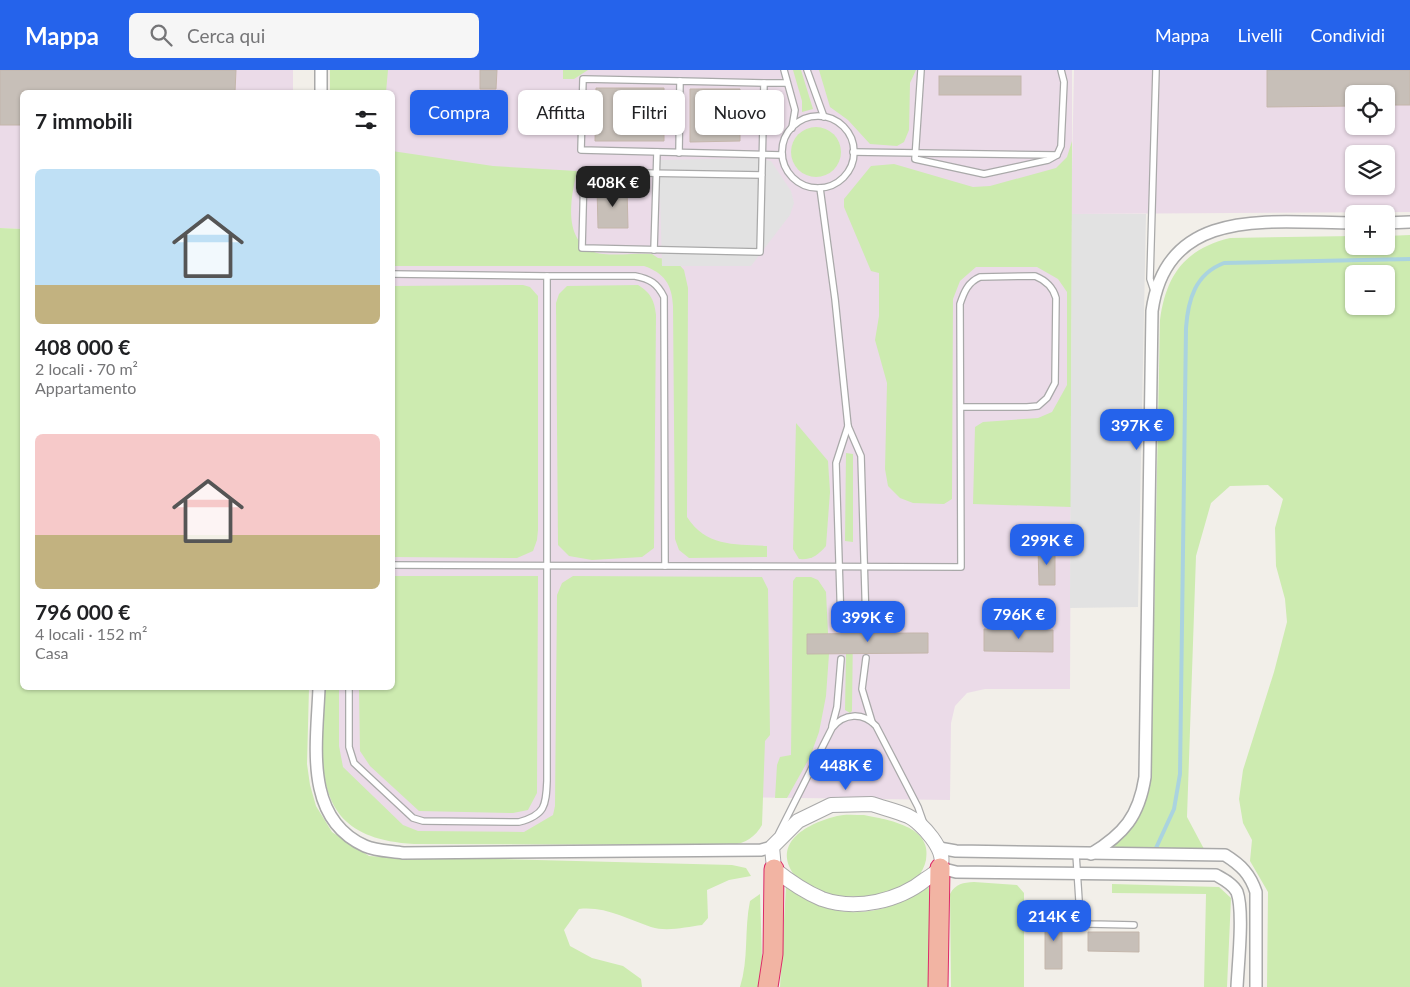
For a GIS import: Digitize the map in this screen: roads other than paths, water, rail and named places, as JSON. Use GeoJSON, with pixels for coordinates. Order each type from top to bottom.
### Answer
{"type":"FeatureCollection","features":[{"type":"Feature","properties":{"kind":"highway"},"geometry":{"type":"LineString","coordinates":[[938,987],[940,868]]}},
{"type":"Feature","properties":{"kind":"highway"},"geometry":{"type":"LineString","coordinates":[[768,987],[773,954],[774,869]]}},
{"type":"Feature","properties":{"kind":"street"},"geometry":{"type":"LineString","coordinates":[[321,70],[321,90]]}},
{"type":"Feature","properties":{"kind":"street"},"geometry":{"type":"LineString","coordinates":[[1395,222],[1410,222]]}},
{"type":"Feature","properties":{"kind":"street"},"geometry":{"type":"LineString","coordinates":[[1091,854],[1107,844],[1131,820],[1142,799],[1145,777],[1152,311],[1154,291],[1162,272],[1172,258],[1188,242],[1211,231],[1231,225],[1252,223],[1345,223]]}},
{"type":"Feature","properties":{"kind":"street"},"geometry":{"type":"LineString","coordinates":[[318,690],[317,759],[319,788],[331,818],[344,834],[367,847],[403,852],[761,850],[772,847],[798,821],[831,805],[872,804],[909,816],[928,833],[939,848],[942,858],[940,868],[919,885],[889,900],[854,904],[824,899],[793,884],[774,869],[772,847]]}},
{"type":"Feature","properties":{"kind":"street"},"geometry":{"type":"LineString","coordinates":[[939,848],[956,851],[1076,854],[1225,854],[1241,865],[1251,878],[1256,892],[1256,987]]}},
{"type":"Feature","properties":{"kind":"street"},"geometry":{"type":"LineString","coordinates":[[940,868],[956,872],[1216,875],[1226,880],[1236,890],[1240,904],[1237,987]]}},
{"type":"Feature","properties":{"kind":"lane"},"geometry":{"type":"LineString","coordinates":[[784,70],[795,110],[792,128]]}},
{"type":"Feature","properties":{"kind":"lane"},"geometry":{"type":"LineString","coordinates":[[807,70],[824,117]]}},
{"type":"Feature","properties":{"kind":"lane"},"geometry":{"type":"LineString","coordinates":[[921,70],[915,159],[984,174],[1048,160],[1057,155],[1061,146],[1064,82],[1061,70]]}},
{"type":"Feature","properties":{"kind":"lane"},"geometry":{"type":"LineString","coordinates":[[1154,291],[1150,279],[1156,70]]}},
{"type":"Feature","properties":{"kind":"lane"},"geometry":{"type":"LineString","coordinates":[[782,155],[581,150],[583,79],[787,83]]}},
{"type":"Feature","properties":{"kind":"lane"},"geometry":{"type":"LineString","coordinates":[[679,152],[680,81]]}},
{"type":"Feature","properties":{"kind":"lane"},"geometry":{"type":"LineString","coordinates":[[762,175],[584,172],[582,248],[760,252],[762,175],[762,155],[764,83]]}},
{"type":"Feature","properties":{"kind":"lane"},"geometry":{"type":"LineString","coordinates":[[824,117],[833,120],[848,133],[853,152],[852,163],[840,180],[832,185],[820,188],[808,187],[788,173],[782,155],[785,138],[792,128],[806,118],[824,117]]}},
{"type":"Feature","properties":{"kind":"lane"},"geometry":{"type":"LineString","coordinates":[[654,250],[657,152]]}},
{"type":"Feature","properties":{"kind":"lane"},"geometry":{"type":"LineString","coordinates":[[853,152],[1057,155]]}},
{"type":"Feature","properties":{"kind":"lane"},"geometry":{"type":"LineString","coordinates":[[820,188],[835,299],[848,426],[861,456],[866,625]]}},
{"type":"Feature","properties":{"kind":"lane"},"geometry":{"type":"LineString","coordinates":[[395,274],[635,276],[654,282],[664,297],[665,566]]}},
{"type":"Feature","properties":{"kind":"lane"},"geometry":{"type":"LineString","coordinates":[[349,690],[349,747],[354,763],[413,818],[423,821],[519,822],[538,814],[546,800],[547,276]]}},
{"type":"Feature","properties":{"kind":"lane"},"geometry":{"type":"LineString","coordinates":[[395,565],[961,567],[960,304],[964,292],[973,280],[980,277],[1035,276],[1043,279],[1054,291],[1056,298],[1055,383],[1047,398],[1038,406],[961,407]]}},
{"type":"Feature","properties":{"kind":"lane"},"geometry":{"type":"LineString","coordinates":[[841,626],[836,463],[848,426]]}},
{"type":"Feature","properties":{"kind":"lane"},"geometry":{"type":"LineString","coordinates":[[866,658],[862,689],[872,722],[918,807],[928,833]]}},
{"type":"Feature","properties":{"kind":"lane"},"geometry":{"type":"LineString","coordinates":[[830,733],[837,707],[841,659]]}},
{"type":"Feature","properties":{"kind":"lane"},"geometry":{"type":"LineString","coordinates":[[772,847],[836,723],[848,716],[864,717],[872,722]]}},
{"type":"Feature","properties":{"kind":"lane"},"geometry":{"type":"LineString","coordinates":[[1076,854],[1080,916],[1084,921],[1090,924],[1134,925]]}},
{"type":"Feature","properties":{"kind":"waterway"},"geometry":{"type":"LineString","coordinates":[[1156,848],[1174,809],[1180,774],[1186,328],[1191,298],[1206,274],[1224,263],[1410,259]]}}]}
